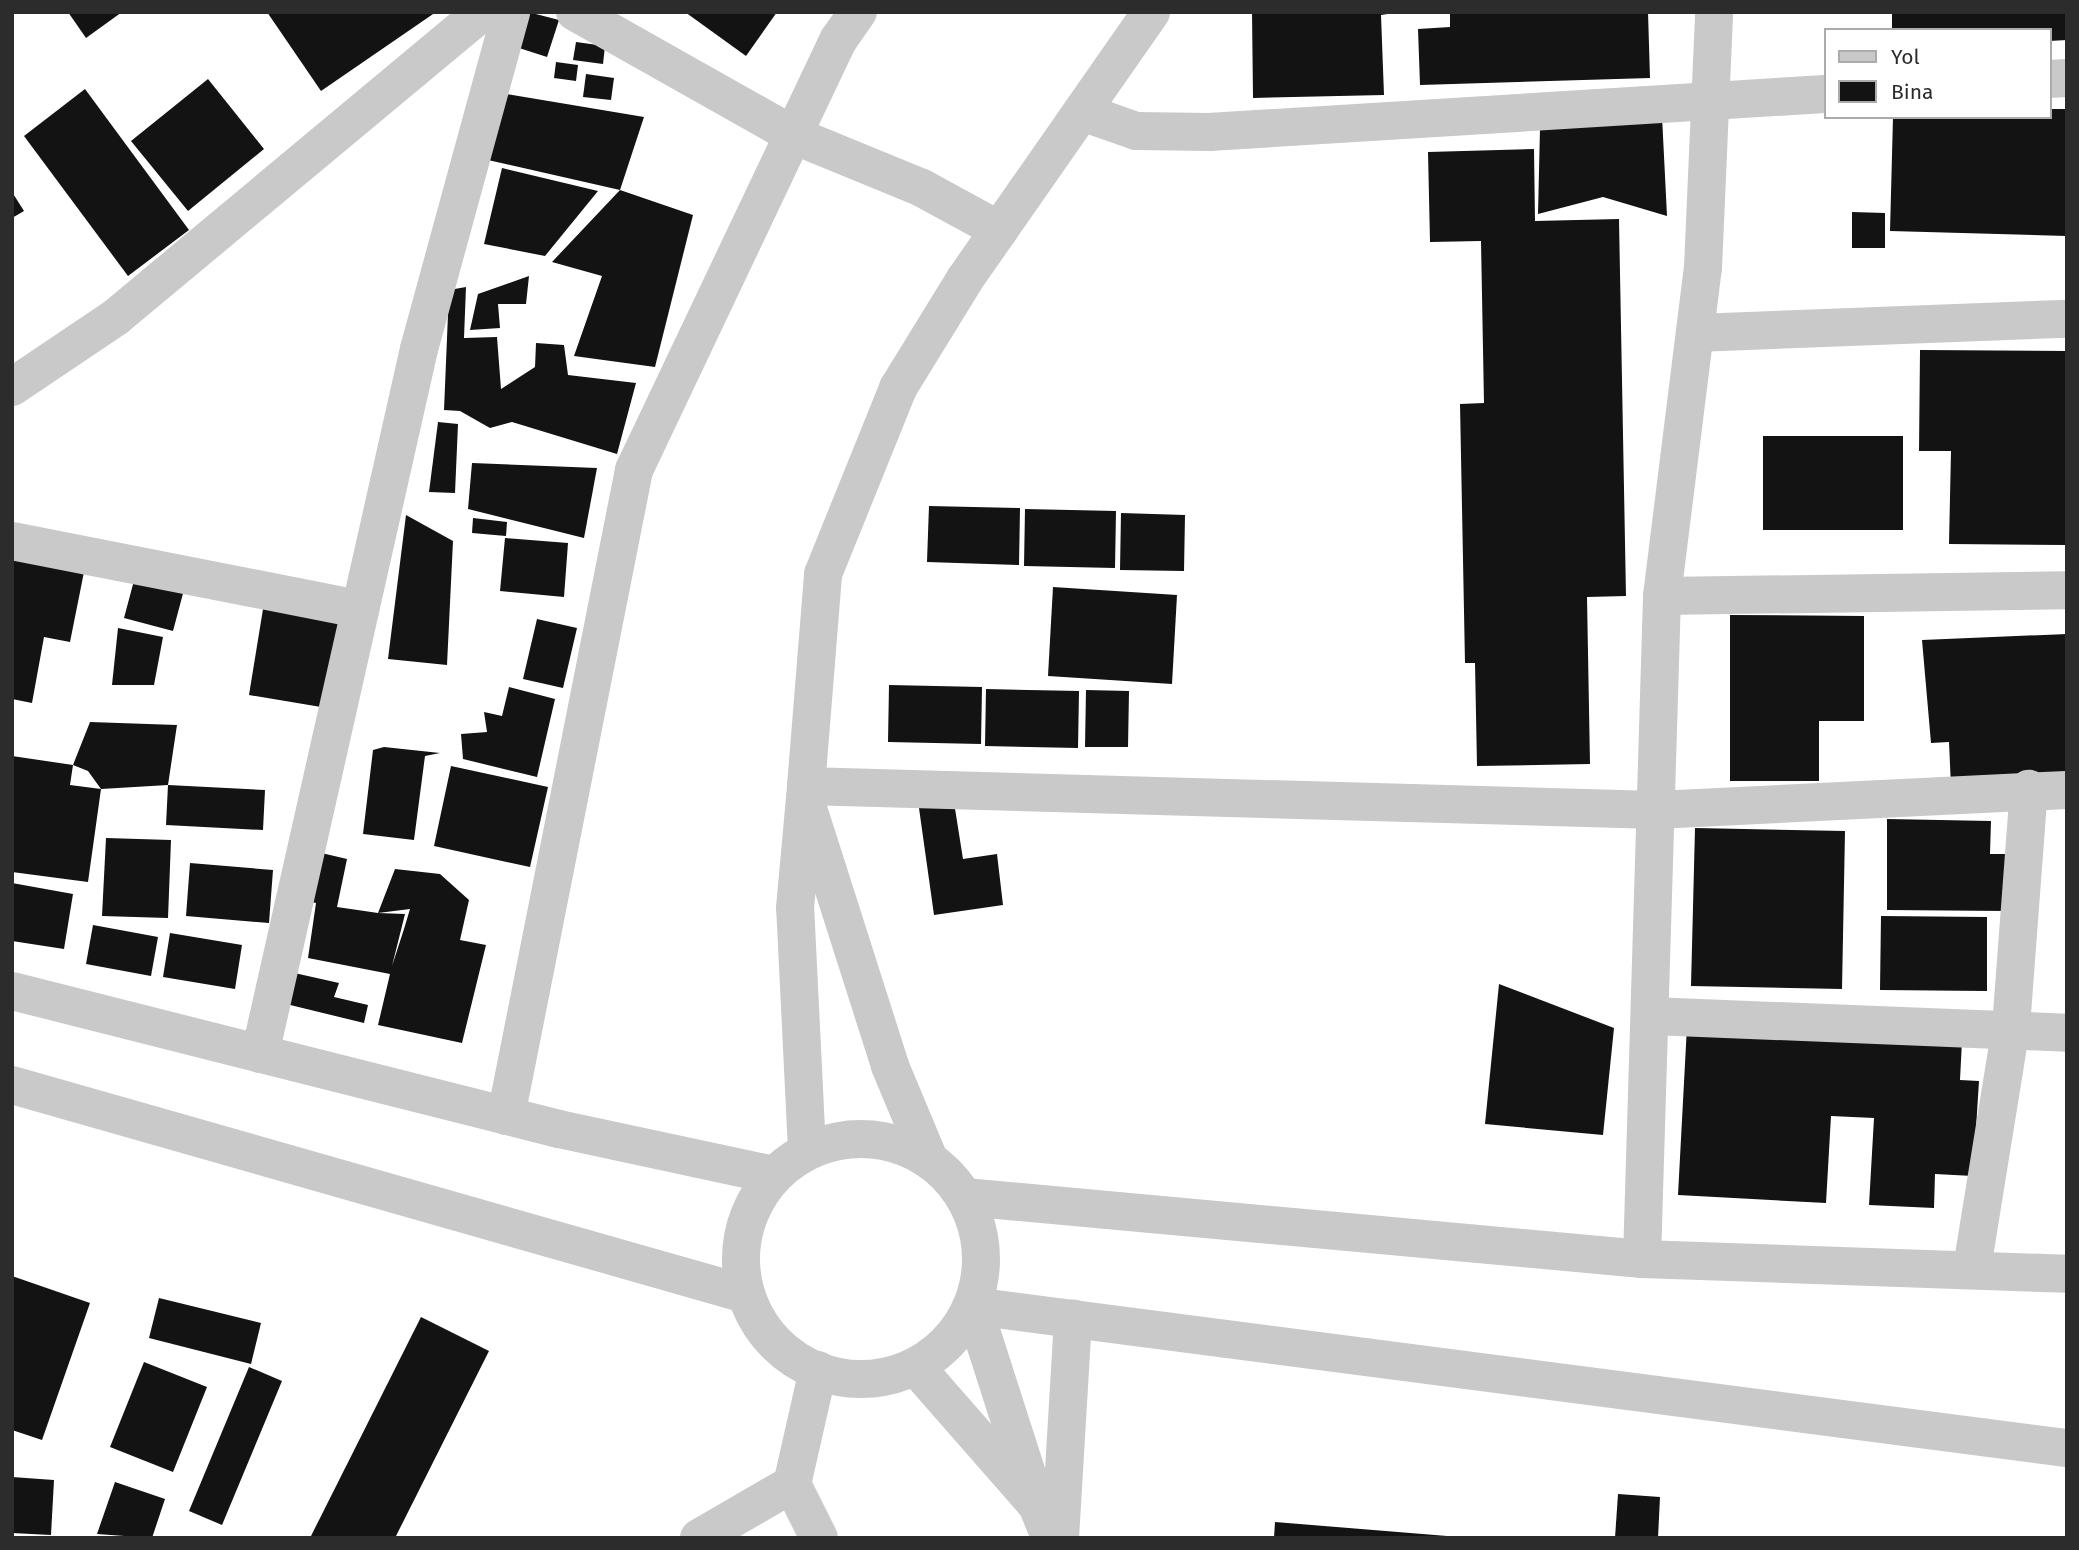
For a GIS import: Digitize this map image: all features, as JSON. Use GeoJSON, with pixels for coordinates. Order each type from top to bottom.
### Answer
{"type":"FeatureCollection","features":[{"type":"Feature","properties":{"kind":"street"},"geometry":{"type":"LineString","coordinates":[[12,387],[116,317],[482,12]]}},
{"type":"Feature","properties":{"kind":"street"},"geometry":{"type":"LineString","coordinates":[[260,1054],[419,349],[511,12]]}},
{"type":"Feature","properties":{"kind":"street"},"geometry":{"type":"LineString","coordinates":[[575,12],[793,135],[922,188],[999,230]]}},
{"type":"Feature","properties":{"kind":"street"},"geometry":{"type":"LineString","coordinates":[[506,1116],[634,470],[839,39],[858,12]]}},
{"type":"Feature","properties":{"kind":"street"},"geometry":{"type":"LineString","coordinates":[[807,1150],[795,908],[823,574],[898,388],[999,230],[1152,12]]}},
{"type":"Feature","properties":{"kind":"street"},"geometry":{"type":"LineString","coordinates":[[1642,1259],[1662,596],[1695,333],[1712,102],[1714,12]]}},
{"type":"Feature","properties":{"kind":"street"},"geometry":{"type":"LineString","coordinates":[[1082,112],[1136,131],[1209,132],[1824,94]]}},
{"type":"Feature","properties":{"kind":"street"},"geometry":{"type":"LineString","coordinates":[[1695,333],[2067,319]]}},
{"type":"Feature","properties":{"kind":"street"},"geometry":{"type":"LineString","coordinates":[[12,541],[360,609]]}},
{"type":"Feature","properties":{"kind":"street"},"geometry":{"type":"LineString","coordinates":[[1662,596],[2067,590]]}},
{"type":"Feature","properties":{"kind":"street"},"geometry":{"type":"LineString","coordinates":[[806,792],[1656,810],[2029,789],[2067,790]]}},
{"type":"Feature","properties":{"kind":"street"},"geometry":{"type":"LineString","coordinates":[[1972,1268],[2011,1027],[2029,789]]}},
{"type":"Feature","properties":{"kind":"street"},"geometry":{"type":"LineString","coordinates":[[806,792],[890,1066],[928,1157],[965,1197],[977,1223],[982,1265],[973,1307],[950,1342],[916,1367],[876,1380],[818,1370],[796,1360],[765,1332],[745,1294],[740,1251],[750,1210],[773,1175],[807,1150],[848,1138],[875,1139],[928,1157]]}},
{"type":"Feature","properties":{"kind":"street"},"geometry":{"type":"LineString","coordinates":[[12,991],[506,1116],[773,1175]]}},
{"type":"Feature","properties":{"kind":"street"},"geometry":{"type":"LineString","coordinates":[[1651,1016],[2011,1027],[2067,1033]]}},
{"type":"Feature","properties":{"kind":"street"},"geometry":{"type":"LineString","coordinates":[[12,1085],[745,1294]]}},
{"type":"Feature","properties":{"kind":"street"},"geometry":{"type":"LineString","coordinates":[[965,1197],[1642,1259],[1972,1268],[2067,1274]]}},
{"type":"Feature","properties":{"kind":"street"},"geometry":{"type":"LineString","coordinates":[[973,1307],[2067,1447]]}},
{"type":"Feature","properties":{"kind":"street"},"geometry":{"type":"LineString","coordinates":[[973,1307],[1043,1522]]}},
{"type":"Feature","properties":{"kind":"street"},"geometry":{"type":"LineString","coordinates":[[1060,1538],[1073,1318]]}},
{"type":"Feature","properties":{"kind":"street"},"geometry":{"type":"LineString","coordinates":[[916,1367],[1043,1522]]}},
{"type":"Feature","properties":{"kind":"street"},"geometry":{"type":"LineString","coordinates":[[818,1370],[792,1484],[819,1538]]}},
{"type":"Feature","properties":{"kind":"street"},"geometry":{"type":"LineString","coordinates":[[699,1538],[792,1484]]}},
{"type":"Feature","properties":{"kind":"building"},"geometry":{"type":"Polygon","coordinates":[[[68,12],[122,12],[86,38],[68,12]]]}},
{"type":"Feature","properties":{"kind":"building"},"geometry":{"type":"Polygon","coordinates":[[[267,12],[436,12],[321,91],[267,12]]]}},
{"type":"Feature","properties":{"kind":"building"},"geometry":{"type":"Polygon","coordinates":[[[528,12],[559,20],[547,57],[516,47],[528,12]]]}},
{"type":"Feature","properties":{"kind":"building"},"geometry":{"type":"Polygon","coordinates":[[[685,12],[777,12],[746,56],[685,12]]]}},
{"type":"Feature","properties":{"kind":"building"},"geometry":{"type":"Polygon","coordinates":[[[1252,12],[1401,12],[1381,15],[1384,95],[1253,98],[1252,12]]]}},
{"type":"Feature","properties":{"kind":"building"},"geometry":{"type":"Polygon","coordinates":[[[1450,12],[1648,12],[1650,78],[1420,85],[1418,29],[1450,27],[1450,12]]]}},
{"type":"Feature","properties":{"kind":"building"},"geometry":{"type":"Polygon","coordinates":[[[1892,12],[2067,12],[2067,40],[2051,41],[2051,28],[1892,28],[1892,12]]]}},
{"type":"Feature","properties":{"kind":"building"},"geometry":{"type":"Polygon","coordinates":[[[576,42],[605,46],[603,64],[573,60],[576,42]]]}},
{"type":"Feature","properties":{"kind":"building"},"geometry":{"type":"Polygon","coordinates":[[[556,62],[578,65],[576,81],[554,78],[556,62]]]}},
{"type":"Feature","properties":{"kind":"building"},"geometry":{"type":"Polygon","coordinates":[[[586,74],[614,78],[611,100],[583,97],[586,74]]]}},
{"type":"Feature","properties":{"kind":"building"},"geometry":{"type":"Polygon","coordinates":[[[208,79],[264,149],[188,211],[131,141],[208,79]]]}},
{"type":"Feature","properties":{"kind":"building"},"geometry":{"type":"Polygon","coordinates":[[[85,89],[189,230],[128,276],[24,136],[85,89]]]}},
{"type":"Feature","properties":{"kind":"building"},"geometry":{"type":"Polygon","coordinates":[[[500,93],[644,117],[620,190],[488,160],[500,93]]]}},
{"type":"Feature","properties":{"kind":"building"},"geometry":{"type":"Polygon","coordinates":[[[2051,109],[2067,109],[2067,236],[1890,231],[1893,119],[2051,119],[2051,109]]]}},
{"type":"Feature","properties":{"kind":"building"},"geometry":{"type":"Polygon","coordinates":[[[1662,116],[1667,216],[1603,197],[1538,214],[1540,128],[1662,116]]]}},
{"type":"Feature","properties":{"kind":"building"},"geometry":{"type":"Polygon","coordinates":[[[1534,149],[1535,221],[1619,219],[1626,596],[1587,597],[1590,764],[1477,766],[1475,663],[1465,663],[1460,404],[1484,403],[1481,241],[1430,242],[1428,152],[1534,149]]]}},
{"type":"Feature","properties":{"kind":"building"},"geometry":{"type":"Polygon","coordinates":[[[502,168],[598,191],[545,256],[484,244],[502,168]]]}},
{"type":"Feature","properties":{"kind":"building"},"geometry":{"type":"Polygon","coordinates":[[[620,190],[693,215],[655,367],[574,356],[602,276],[552,262],[620,190]]]}},
{"type":"Feature","properties":{"kind":"building"},"geometry":{"type":"Polygon","coordinates":[[[12,192],[24,211],[12,218],[12,192]]]}},
{"type":"Feature","properties":{"kind":"building"},"geometry":{"type":"Polygon","coordinates":[[[1852,212],[1885,213],[1885,248],[1852,248],[1852,212]]]}},
{"type":"Feature","properties":{"kind":"building"},"geometry":{"type":"Polygon","coordinates":[[[529,276],[526,304],[498,304],[500,328],[470,330],[478,294],[529,276]]]}},
{"type":"Feature","properties":{"kind":"building"},"geometry":{"type":"Polygon","coordinates":[[[466,287],[464,338],[497,337],[501,389],[535,367],[536,343],[564,345],[568,375],[636,383],[617,454],[512,422],[490,428],[460,411],[444,410],[449,290],[466,287]]]}},
{"type":"Feature","properties":{"kind":"building"},"geometry":{"type":"Polygon","coordinates":[[[1920,350],[2067,351],[2067,545],[1949,544],[1951,451],[1919,451],[1920,350]]]}},
{"type":"Feature","properties":{"kind":"building"},"geometry":{"type":"Polygon","coordinates":[[[438,422],[458,424],[455,493],[429,492],[438,422]]]}},
{"type":"Feature","properties":{"kind":"building"},"geometry":{"type":"Polygon","coordinates":[[[1763,436],[1903,436],[1903,530],[1763,530],[1763,436]]]}},
{"type":"Feature","properties":{"kind":"building"},"geometry":{"type":"Polygon","coordinates":[[[472,463],[597,468],[584,538],[468,509],[472,463]]]}},
{"type":"Feature","properties":{"kind":"building"},"geometry":{"type":"Polygon","coordinates":[[[929,506],[1020,508],[1019,565],[927,562],[929,506]]]}},
{"type":"Feature","properties":{"kind":"building"},"geometry":{"type":"Polygon","coordinates":[[[1025,509],[1116,511],[1115,568],[1024,566],[1025,509]]]}},
{"type":"Feature","properties":{"kind":"building"},"geometry":{"type":"Polygon","coordinates":[[[1121,513],[1185,515],[1184,571],[1120,570],[1121,513]]]}},
{"type":"Feature","properties":{"kind":"building"},"geometry":{"type":"Polygon","coordinates":[[[406,515],[453,541],[447,665],[388,659],[406,515]]]}},
{"type":"Feature","properties":{"kind":"building"},"geometry":{"type":"Polygon","coordinates":[[[473,518],[507,522],[506,536],[472,533],[473,518]]]}},
{"type":"Feature","properties":{"kind":"building"},"geometry":{"type":"Polygon","coordinates":[[[505,538],[568,543],[564,597],[500,591],[505,538]]]}},
{"type":"Feature","properties":{"kind":"building"},"geometry":{"type":"Polygon","coordinates":[[[12,558],[84,572],[70,642],[44,637],[32,703],[12,699],[12,558]]]}},
{"type":"Feature","properties":{"kind":"building"},"geometry":{"type":"Polygon","coordinates":[[[136,573],[185,586],[173,631],[124,618],[136,573]]]}},
{"type":"Feature","properties":{"kind":"building"},"geometry":{"type":"Polygon","coordinates":[[[1053,587],[1177,595],[1172,684],[1048,676],[1053,587]]]}},
{"type":"Feature","properties":{"kind":"building"},"geometry":{"type":"Polygon","coordinates":[[[264,603],[342,616],[327,708],[249,695],[264,603]]]}},
{"type":"Feature","properties":{"kind":"building"},"geometry":{"type":"Polygon","coordinates":[[[1730,615],[1864,616],[1864,721],[1819,721],[1819,781],[1730,781],[1730,615]]]}},
{"type":"Feature","properties":{"kind":"building"},"geometry":{"type":"Polygon","coordinates":[[[537,619],[577,628],[563,688],[523,679],[537,619]]]}},
{"type":"Feature","properties":{"kind":"building"},"geometry":{"type":"Polygon","coordinates":[[[118,628],[163,637],[154,685],[112,685],[118,628]]]}},
{"type":"Feature","properties":{"kind":"building"},"geometry":{"type":"Polygon","coordinates":[[[2067,634],[2067,782],[1951,787],[1949,742],[1931,743],[1922,640],[2067,634]]]}},
{"type":"Feature","properties":{"kind":"building"},"geometry":{"type":"Polygon","coordinates":[[[889,685],[982,687],[981,744],[888,742],[889,685]]]}},
{"type":"Feature","properties":{"kind":"building"},"geometry":{"type":"Polygon","coordinates":[[[509,687],[555,699],[537,777],[463,759],[461,734],[487,732],[484,712],[502,716],[509,687]]]}},
{"type":"Feature","properties":{"kind":"building"},"geometry":{"type":"Polygon","coordinates":[[[986,689],[1079,691],[1078,748],[985,746],[986,689]]]}},
{"type":"Feature","properties":{"kind":"building"},"geometry":{"type":"Polygon","coordinates":[[[1086,690],[1129,691],[1128,747],[1085,747],[1086,690]]]}},
{"type":"Feature","properties":{"kind":"building"},"geometry":{"type":"Polygon","coordinates":[[[90,722],[177,725],[168,785],[101,789],[88,771],[73,765],[90,722]]]}},
{"type":"Feature","properties":{"kind":"building"},"geometry":{"type":"Polygon","coordinates":[[[384,747],[440,753],[425,756],[414,840],[363,834],[373,750],[384,747]]]}},
{"type":"Feature","properties":{"kind":"building"},"geometry":{"type":"Polygon","coordinates":[[[12,756],[73,765],[70,785],[101,789],[88,882],[12,872],[12,756]]]}},
{"type":"Feature","properties":{"kind":"building"},"geometry":{"type":"Polygon","coordinates":[[[451,766],[548,787],[530,867],[434,846],[451,766]]]}},
{"type":"Feature","properties":{"kind":"building"},"geometry":{"type":"Polygon","coordinates":[[[168,785],[265,790],[263,830],[166,825],[168,785]]]}},
{"type":"Feature","properties":{"kind":"building"},"geometry":{"type":"Polygon","coordinates":[[[953,796],[963,859],[997,854],[1003,905],[934,915],[918,801],[953,796]]]}},
{"type":"Feature","properties":{"kind":"building"},"geometry":{"type":"Polygon","coordinates":[[[1887,819],[1991,821],[1990,854],[2006,854],[2005,911],[1887,910],[1887,819]]]}},
{"type":"Feature","properties":{"kind":"building"},"geometry":{"type":"Polygon","coordinates":[[[1695,828],[1845,831],[1842,989],[1691,986],[1695,828]]]}},
{"type":"Feature","properties":{"kind":"building"},"geometry":{"type":"Polygon","coordinates":[[[106,838],[171,840],[168,918],[102,916],[106,838]]]}},
{"type":"Feature","properties":{"kind":"building"},"geometry":{"type":"Polygon","coordinates":[[[313,851],[347,859],[337,907],[378,913],[395,869],[440,874],[469,900],[460,940],[486,945],[462,1043],[378,1025],[390,974],[308,958],[316,903],[302,900],[313,851]],[[410,909],[378,913],[405,914],[392,966],[404,929],[410,909]]]}},
{"type":"Feature","properties":{"kind":"building"},"geometry":{"type":"Polygon","coordinates":[[[190,863],[273,870],[269,923],[186,916],[190,863]]]}},
{"type":"Feature","properties":{"kind":"building"},"geometry":{"type":"Polygon","coordinates":[[[12,883],[73,894],[64,949],[12,941],[12,883]]]}},
{"type":"Feature","properties":{"kind":"building"},"geometry":{"type":"Polygon","coordinates":[[[1881,916],[1987,917],[1987,991],[1880,990],[1881,916]]]}},
{"type":"Feature","properties":{"kind":"building"},"geometry":{"type":"Polygon","coordinates":[[[93,925],[158,937],[151,976],[86,964],[93,925]]]}},
{"type":"Feature","properties":{"kind":"building"},"geometry":{"type":"Polygon","coordinates":[[[170,933],[242,945],[235,989],[163,977],[170,933]]]}},
{"type":"Feature","properties":{"kind":"building"},"geometry":{"type":"Polygon","coordinates":[[[290,972],[339,983],[334,997],[368,1005],[364,1023],[282,1003],[290,972]]]}},
{"type":"Feature","properties":{"kind":"building"},"geometry":{"type":"Polygon","coordinates":[[[1499,984],[1614,1028],[1603,1135],[1485,1124],[1499,984]]]}},
{"type":"Feature","properties":{"kind":"building"},"geometry":{"type":"Polygon","coordinates":[[[1687,1026],[1962,1041],[1960,1080],[1979,1081],[1973,1176],[1935,1174],[1934,1208],[1869,1205],[1874,1118],[1831,1116],[1826,1203],[1678,1195],[1687,1026]]]}},
{"type":"Feature","properties":{"kind":"building"},"geometry":{"type":"Polygon","coordinates":[[[12,1276],[90,1303],[42,1440],[12,1430],[12,1276]]]}},
{"type":"Feature","properties":{"kind":"building"},"geometry":{"type":"Polygon","coordinates":[[[159,1298],[261,1323],[251,1364],[149,1338],[159,1298]]]}},
{"type":"Feature","properties":{"kind":"building"},"geometry":{"type":"Polygon","coordinates":[[[421,1317],[489,1351],[395,1538],[310,1538],[421,1317]]]}},
{"type":"Feature","properties":{"kind":"building"},"geometry":{"type":"Polygon","coordinates":[[[144,1362],[207,1387],[173,1472],[110,1447],[144,1362]]]}},
{"type":"Feature","properties":{"kind":"building"},"geometry":{"type":"Polygon","coordinates":[[[249,1367],[282,1381],[222,1525],[189,1511],[249,1367]]]}},
{"type":"Feature","properties":{"kind":"building"},"geometry":{"type":"Polygon","coordinates":[[[12,1477],[54,1480],[51,1535],[12,1533],[12,1477]]]}},
{"type":"Feature","properties":{"kind":"building"},"geometry":{"type":"Polygon","coordinates":[[[115,1482],[165,1499],[152,1538],[97,1534],[115,1482]]]}},
{"type":"Feature","properties":{"kind":"building"},"geometry":{"type":"Polygon","coordinates":[[[1618,1494],[1660,1497],[1658,1538],[1615,1538],[1618,1494]]]}},
{"type":"Feature","properties":{"kind":"building"},"geometry":{"type":"Polygon","coordinates":[[[1275,1522],[1447,1536],[1447,1538],[1274,1538],[1275,1522]]]}}]}
